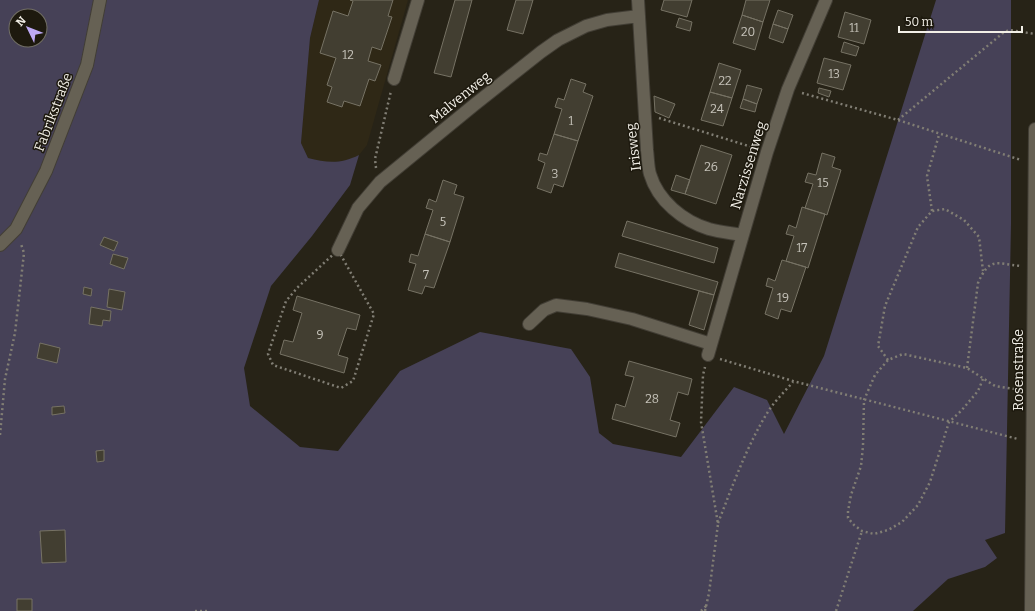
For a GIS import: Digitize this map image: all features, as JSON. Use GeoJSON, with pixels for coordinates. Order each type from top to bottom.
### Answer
{"type":"FeatureCollection","features":[{"type":"Feature","properties":{"kind":"street","name":"Fabrikstraße"},"geometry":{"type":"LineString","coordinates":[[0,245],[16,229],[46,170],[87,64],[100,0]]}},
{"type":"Feature","properties":{"kind":"street"},"geometry":{"type":"LineString","coordinates":[[394,79],[418,0]]}},
{"type":"Feature","properties":{"kind":"street","name":"Irisweg"},"geometry":{"type":"LineString","coordinates":[[638,0],[644,113],[650,175],[658,193],[671,208],[687,219],[708,228],[742,235]]}},
{"type":"Feature","properties":{"kind":"street","name":"Narzissenweg"},"geometry":{"type":"LineString","coordinates":[[710,350],[767,152],[788,89],[826,0]]}},
{"type":"Feature","properties":{"kind":"street","name":"Malvenweg"},"geometry":{"type":"LineString","coordinates":[[338,250],[358,208],[380,182],[474,105],[558,40],[586,26],[608,20],[639,16]]}},
{"type":"Feature","properties":{"kind":"street","name":"Rosenstraße"},"geometry":{"type":"LineString","coordinates":[[1031,611],[1035,129]]}},
{"type":"Feature","properties":{"kind":"street"},"geometry":{"type":"LineString","coordinates":[[529,324],[544,310],[556,305],[587,309],[632,319],[710,350]]}},
{"type":"Feature","properties":{"kind":"path"},"geometry":{"type":"LineString","coordinates":[[898,120],[1009,30],[1035,34]]}},
{"type":"Feature","properties":{"kind":"path"},"geometry":{"type":"LineString","coordinates":[[380,182],[377,174],[375,159],[394,79]]}},
{"type":"Feature","properties":{"kind":"path"},"geometry":{"type":"LineString","coordinates":[[788,89],[898,120],[939,135],[1034,164]]}},
{"type":"Feature","properties":{"kind":"path"},"geometry":{"type":"LineString","coordinates":[[644,113],[767,152]]}},
{"type":"Feature","properties":{"kind":"path"},"geometry":{"type":"LineString","coordinates":[[932,211],[927,176],[939,135]]}},
{"type":"Feature","properties":{"kind":"path"},"geometry":{"type":"LineString","coordinates":[[888,360],[878,346],[885,306],[918,227],[932,211],[945,209],[964,220],[979,237],[983,271]]}},
{"type":"Feature","properties":{"kind":"path"},"geometry":{"type":"LineString","coordinates":[[0,435],[5,379],[15,333],[24,253],[16,229]]}},
{"type":"Feature","properties":{"kind":"path"},"geometry":{"type":"LineString","coordinates":[[338,250],[374,314],[353,382],[341,388],[273,365],[268,354],[286,301],[298,287],[338,250]]}},
{"type":"Feature","properties":{"kind":"path"},"geometry":{"type":"LineString","coordinates":[[967,368],[978,283],[983,271],[990,264],[998,263],[1033,267]]}},
{"type":"Feature","properties":{"kind":"path"},"geometry":{"type":"LineString","coordinates":[[718,524],[701,422],[703,375],[710,350],[793,382],[1032,443]]}},
{"type":"Feature","properties":{"kind":"path"},"geometry":{"type":"LineString","coordinates":[[983,379],[978,391],[961,411],[949,422],[930,482],[918,505],[902,522],[888,530],[874,534],[862,531],[854,525],[848,518],[848,511],[851,495],[861,466],[864,446],[864,400],[875,375],[888,360],[903,354],[967,368],[995,386],[1033,391]]}},
{"type":"Feature","properties":{"kind":"path"},"geometry":{"type":"LineString","coordinates":[[705,611],[709,593],[718,524],[741,466],[756,435],[770,409],[793,382]]}},
{"type":"Feature","properties":{"kind":"path"},"geometry":{"type":"LineString","coordinates":[[836,611],[862,531]]}},
{"type":"Feature","properties":{"kind":"path"},"geometry":{"type":"LineString","coordinates":[[701,611],[706,606]]}},
{"type":"Feature","properties":{"kind":"path"},"geometry":{"type":"LineString","coordinates":[[195,611],[210,611]]}},
{"type":"Feature","properties":{"kind":"shaded area"},"geometry":{"type":"Polygon","coordinates":[[[0,0],[319,0],[310,38],[301,143],[308,158],[315,160],[334,162],[346,160],[359,155],[350,185],[312,236],[271,286],[244,368],[250,406],[300,447],[338,451],[400,371],[480,332],[571,349],[590,377],[599,433],[613,444],[681,457],[734,387],[767,400],[784,434],[824,356],[936,0],[1011,0],[1011,224],[1005,533],[985,540],[997,558],[985,567],[948,579],[913,611],[0,611],[0,0]]]}},
{"type":"Feature","properties":{"kind":"shaded area"},"geometry":{"type":"Polygon","coordinates":[[[319,0],[408,0],[367,145],[359,155],[350,160],[325,163],[308,158],[301,143],[310,38],[319,0]]]}},
{"type":"Feature","properties":{"kind":"building"},"geometry":{"type":"Polygon","coordinates":[[[350,0],[393,0],[388,16],[392,17],[381,50],[372,47],[368,61],[381,65],[375,81],[369,79],[360,106],[344,101],[342,107],[327,102],[332,87],[327,85],[336,58],[320,53],[333,11],[348,16],[353,1],[350,0]]]}},
{"type":"Feature","properties":{"kind":"building"},"geometry":{"type":"Polygon","coordinates":[[[455,0],[472,0],[451,77],[434,73],[455,0]]]}},
{"type":"Feature","properties":{"kind":"building"},"geometry":{"type":"Polygon","coordinates":[[[516,0],[533,0],[523,34],[507,30],[516,0]]]}},
{"type":"Feature","properties":{"kind":"building"},"geometry":{"type":"Polygon","coordinates":[[[664,0],[692,0],[687,17],[661,10],[664,0]]]}},
{"type":"Feature","properties":{"kind":"building"},"geometry":{"type":"Polygon","coordinates":[[[746,0],[770,0],[763,22],[742,15],[746,0]]]}},
{"type":"Feature","properties":{"kind":"building"},"geometry":{"type":"Polygon","coordinates":[[[778,10],[793,15],[788,29],[773,24],[778,10]]]}},
{"type":"Feature","properties":{"kind":"building"},"geometry":{"type":"Polygon","coordinates":[[[845,12],[871,20],[864,44],[838,37],[845,12]]]}},
{"type":"Feature","properties":{"kind":"building"},"geometry":{"type":"Polygon","coordinates":[[[742,15],[763,22],[755,50],[733,43],[742,15]]]}},
{"type":"Feature","properties":{"kind":"building"},"geometry":{"type":"Polygon","coordinates":[[[679,18],[692,22],[690,31],[676,27],[679,18]]]}},
{"type":"Feature","properties":{"kind":"building"},"geometry":{"type":"Polygon","coordinates":[[[773,24],[788,29],[783,43],[769,38],[773,24]]]}},
{"type":"Feature","properties":{"kind":"building"},"geometry":{"type":"Polygon","coordinates":[[[844,42],[859,47],[856,56],[841,52],[844,42]]]}},
{"type":"Feature","properties":{"kind":"building"},"geometry":{"type":"Polygon","coordinates":[[[824,58],[851,65],[843,90],[817,83],[824,58]]]}},
{"type":"Feature","properties":{"kind":"building"},"geometry":{"type":"Polygon","coordinates":[[[719,63],[741,70],[732,98],[710,92],[719,63]]]}},
{"type":"Feature","properties":{"kind":"building"},"geometry":{"type":"Polygon","coordinates":[[[571,79],[586,84],[583,92],[593,96],[578,141],[554,134],[562,109],[555,107],[558,98],[564,100],[571,79]]]}},
{"type":"Feature","properties":{"kind":"building"},"geometry":{"type":"Polygon","coordinates":[[[747,85],[762,89],[757,104],[743,99],[747,85]]]}},
{"type":"Feature","properties":{"kind":"building"},"geometry":{"type":"Polygon","coordinates":[[[819,88],[831,91],[829,97],[818,93],[819,88]]]}},
{"type":"Feature","properties":{"kind":"building"},"geometry":{"type":"Polygon","coordinates":[[[710,92],[732,98],[723,126],[701,120],[710,92]]]}},
{"type":"Feature","properties":{"kind":"building"},"geometry":{"type":"Polygon","coordinates":[[[654,96],[675,104],[669,118],[655,112],[654,96]]]}},
{"type":"Feature","properties":{"kind":"building"},"geometry":{"type":"Polygon","coordinates":[[[743,99],[757,104],[755,112],[740,108],[743,99]]]}},
{"type":"Feature","properties":{"kind":"building"},"geometry":{"type":"Polygon","coordinates":[[[554,134],[578,141],[563,187],[554,184],[551,193],[537,188],[545,163],[538,160],[540,153],[547,155],[554,134]]]}},
{"type":"Feature","properties":{"kind":"building"},"geometry":{"type":"Polygon","coordinates":[[[701,145],[732,155],[716,204],[685,194],[701,145]]]}},
{"type":"Feature","properties":{"kind":"building"},"geometry":{"type":"Polygon","coordinates":[[[822,153],[835,157],[832,167],[841,170],[827,215],[805,208],[813,184],[805,182],[808,173],[816,175],[822,153]]]}},
{"type":"Feature","properties":{"kind":"building"},"geometry":{"type":"Polygon","coordinates":[[[676,175],[690,180],[685,194],[671,190],[676,175]]]}},
{"type":"Feature","properties":{"kind":"building"},"geometry":{"type":"Polygon","coordinates":[[[443,180],[457,185],[454,194],[464,197],[450,242],[425,234],[433,210],[426,208],[429,199],[436,202],[443,180]]]}},
{"type":"Feature","properties":{"kind":"building"},"geometry":{"type":"Polygon","coordinates":[[[802,207],[825,214],[808,268],[786,261],[794,236],[786,234],[789,225],[796,228],[802,207]]]}},
{"type":"Feature","properties":{"kind":"building"},"geometry":{"type":"Polygon","coordinates":[[[627,221],[718,248],[714,263],[622,236],[627,221]]]}},
{"type":"Feature","properties":{"kind":"building"},"geometry":{"type":"Polygon","coordinates":[[[425,234],[450,242],[434,288],[425,286],[422,294],[408,290],[416,264],[409,262],[411,254],[418,256],[425,234]]]}},
{"type":"Feature","properties":{"kind":"building"},"geometry":{"type":"Polygon","coordinates":[[[104,237],[118,242],[114,251],[100,245],[104,237]]]}},
{"type":"Feature","properties":{"kind":"building"},"geometry":{"type":"Polygon","coordinates":[[[619,253],[718,282],[714,295],[615,267],[619,253]]]}},
{"type":"Feature","properties":{"kind":"building"},"geometry":{"type":"Polygon","coordinates":[[[113,254],[128,258],[124,269],[110,264],[113,254]]]}},
{"type":"Feature","properties":{"kind":"building"},"geometry":{"type":"Polygon","coordinates":[[[782,260],[806,267],[791,312],[781,309],[778,319],[765,314],[773,288],[766,286],[768,278],[775,281],[782,260]]]}},
{"type":"Feature","properties":{"kind":"building"},"geometry":{"type":"Polygon","coordinates":[[[84,287],[92,289],[91,296],[83,294],[84,287]]]}},
{"type":"Feature","properties":{"kind":"building"},"geometry":{"type":"Polygon","coordinates":[[[109,289],[125,292],[122,310],[107,307],[109,289]]]}},
{"type":"Feature","properties":{"kind":"building"},"geometry":{"type":"Polygon","coordinates":[[[699,291],[714,295],[704,330],[689,325],[699,291]]]}},
{"type":"Feature","properties":{"kind":"building"},"geometry":{"type":"Polygon","coordinates":[[[297,296],[360,315],[356,330],[347,328],[338,355],[348,358],[344,373],[280,354],[284,340],[293,342],[302,313],[293,310],[297,296]]]}},
{"type":"Feature","properties":{"kind":"building"},"geometry":{"type":"Polygon","coordinates":[[[91,307],[111,311],[110,321],[103,320],[102,326],[89,324],[91,307]]]}},
{"type":"Feature","properties":{"kind":"building"},"geometry":{"type":"Polygon","coordinates":[[[40,343],[60,348],[57,363],[37,358],[40,343]]]}},
{"type":"Feature","properties":{"kind":"building"},"geometry":{"type":"Polygon","coordinates":[[[629,361],[692,379],[688,395],[678,392],[670,420],[680,423],[676,437],[612,419],[616,404],[625,407],[634,377],[625,375],[629,361]]]}},
{"type":"Feature","properties":{"kind":"building"},"geometry":{"type":"Polygon","coordinates":[[[64,406],[65,413],[52,415],[52,407],[64,406]]]}},
{"type":"Feature","properties":{"kind":"building"},"geometry":{"type":"Polygon","coordinates":[[[104,450],[104,461],[97,462],[96,451],[104,450]]]}},
{"type":"Feature","properties":{"kind":"building"},"geometry":{"type":"Polygon","coordinates":[[[65,530],[66,562],[42,563],[40,531],[65,530]]]}},
{"type":"Feature","properties":{"kind":"building"},"geometry":{"type":"Polygon","coordinates":[[[17,599],[32,599],[32,611],[17,611],[17,599]]]}}]}
